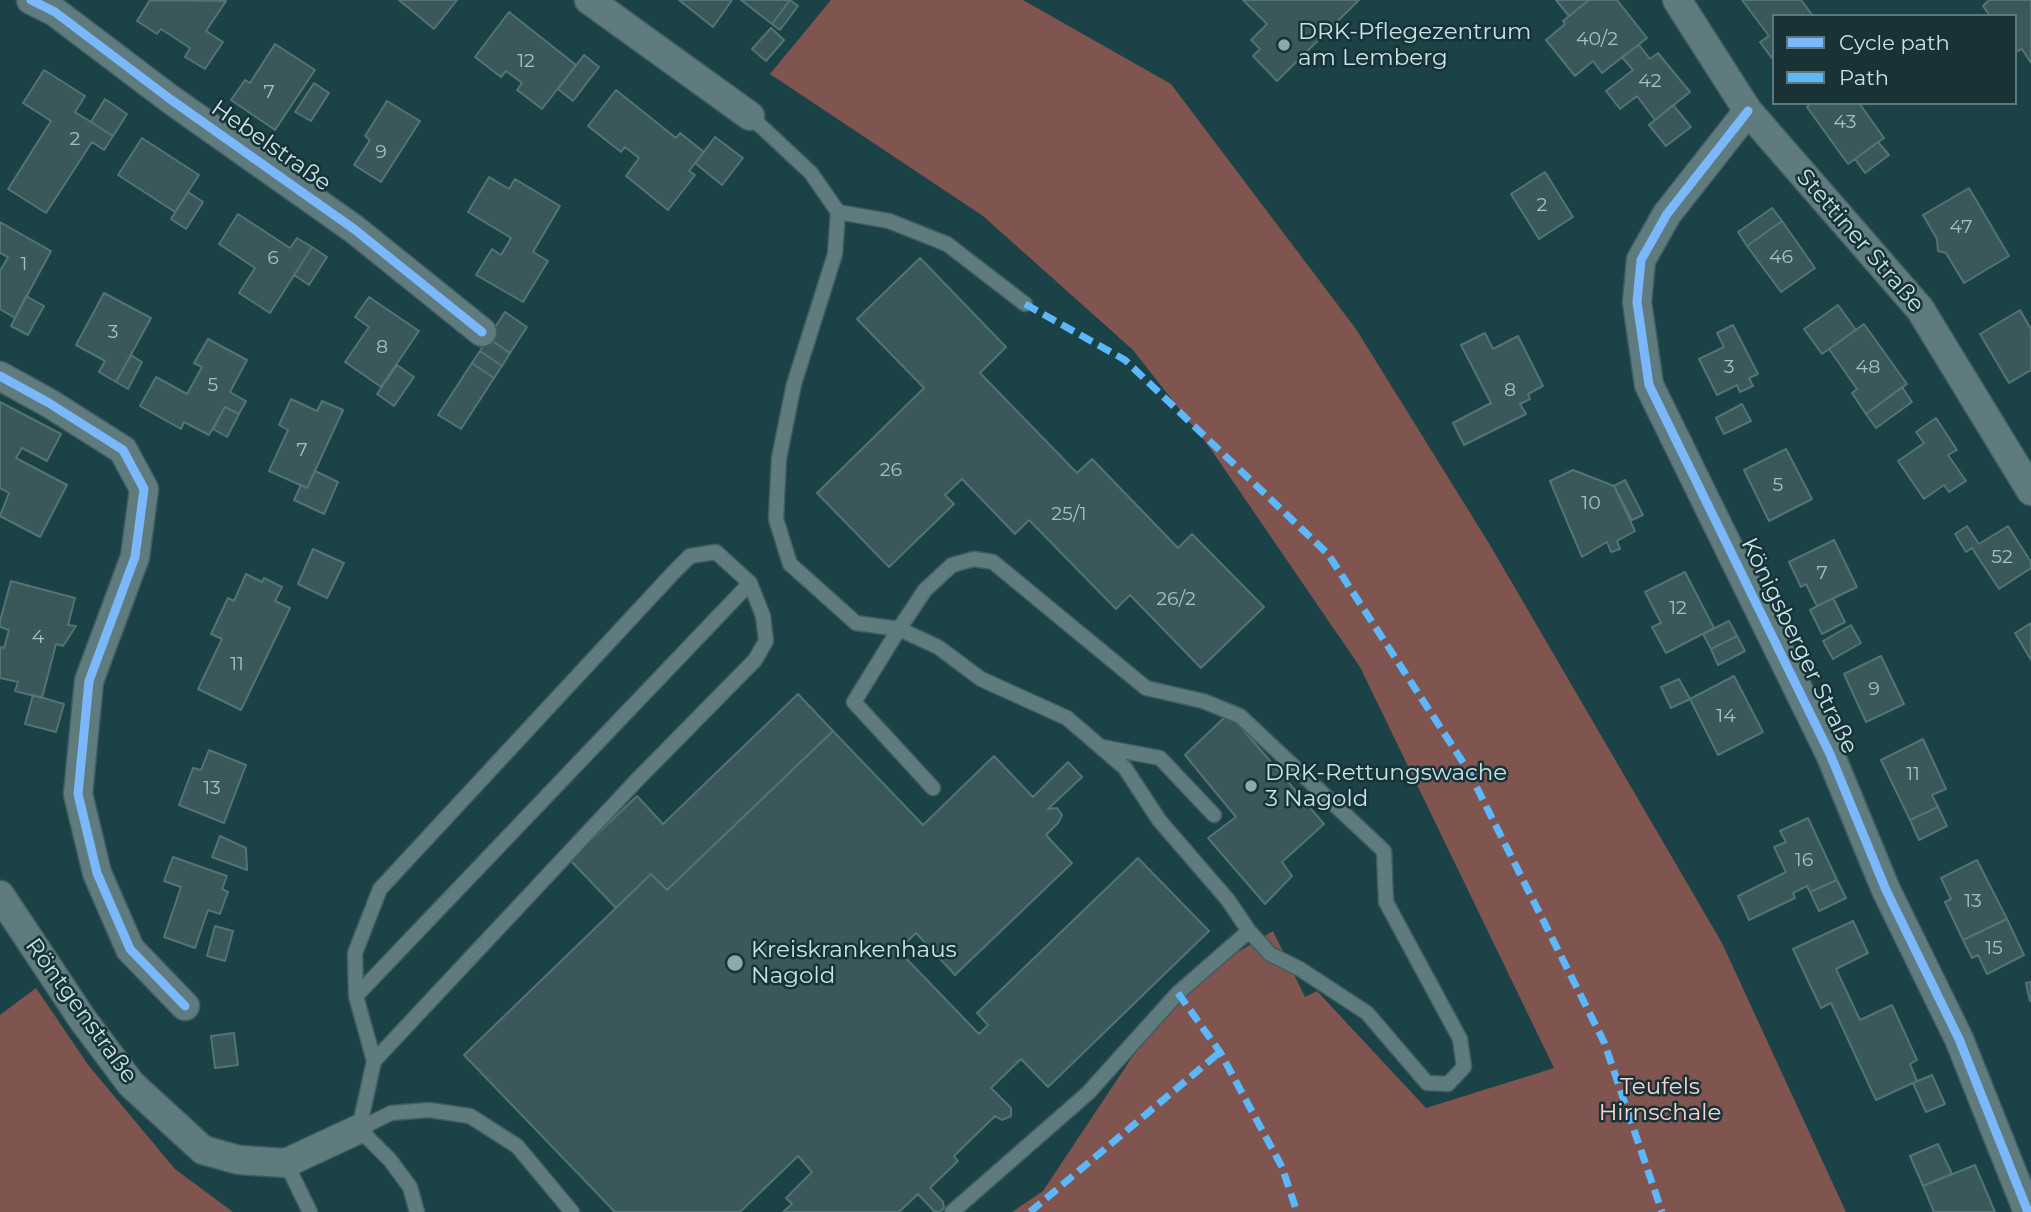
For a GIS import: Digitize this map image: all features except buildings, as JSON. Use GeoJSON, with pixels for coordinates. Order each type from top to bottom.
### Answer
{"type":"FeatureCollection","features":[{"type":"Feature","properties":{"kind":"street","name":"Hebelstraße"},"geometry":{"type":"LineString","coordinates":[[32,0],[55,12],[170,99],[354,229],[482,332]]}},
{"type":"Feature","properties":{"kind":"street"},"geometry":{"type":"LineString","coordinates":[[589,0],[750,116]]}},
{"type":"Feature","properties":{"kind":"street","name":"Stettiner Straße"},"geometry":{"type":"LineString","coordinates":[[1677,0],[1748,111],[1920,309],[2031,491]]}},
{"type":"Feature","properties":{"kind":"street","name":"Königsberger Straße"},"geometry":{"type":"LineString","coordinates":[[1748,111],[1667,214],[1641,260],[1637,302],[1649,385],[1830,754],[1885,890],[1959,1039],[2028,1212]]}},
{"type":"Feature","properties":{"kind":"street"},"geometry":{"type":"LineString","coordinates":[[0,376],[49,403],[123,450],[144,489],[135,557],[89,681],[78,794],[97,873],[130,949],[185,1006]]}},
{"type":"Feature","properties":{"kind":"street","name":"Röntgenstraße"},"geometry":{"type":"LineString","coordinates":[[0,895],[83,1020],[131,1084],[202,1150],[239,1160],[286,1163],[359,1129]]}},
{"type":"Feature","properties":{"kind":"lane"},"geometry":{"type":"LineString","coordinates":[[750,116],[811,173],[838,212],[835,254],[794,384],[779,458],[776,519],[790,564],[856,623],[899,629],[938,647],[981,679],[1067,718],[1125,768],[1160,820],[1270,954],[1300,969],[1367,1013],[1427,1083],[1448,1084],[1464,1067],[1460,1039],[1386,902],[1384,850],[1240,716],[1203,701],[1146,688],[993,562],[974,559],[952,565],[925,590],[899,629],[854,702],[933,788]]}},
{"type":"Feature","properties":{"kind":"lane"},"geometry":{"type":"LineString","coordinates":[[838,212],[889,220],[947,244],[1025,304]]}},
{"type":"Feature","properties":{"kind":"lane"},"geometry":{"type":"LineString","coordinates":[[359,1129],[374,1061],[356,996],[355,953],[380,889],[673,573],[690,556],[716,552],[750,583],[763,615],[766,641],[755,660],[636,781],[374,1061]]}},
{"type":"Feature","properties":{"kind":"lane"},"geometry":{"type":"LineString","coordinates":[[356,996],[750,583]]}},
{"type":"Feature","properties":{"kind":"lane"},"geometry":{"type":"LineString","coordinates":[[1100,747],[1160,758],[1214,815]]}},
{"type":"Feature","properties":{"kind":"lane"},"geometry":{"type":"LineString","coordinates":[[952,1212],[1088,1093],[1178,993],[1249,931]]}},
{"type":"Feature","properties":{"kind":"lane"},"geometry":{"type":"LineString","coordinates":[[359,1129],[391,1113],[429,1110],[470,1116],[517,1146],[572,1212]]}},
{"type":"Feature","properties":{"kind":"lane"},"geometry":{"type":"LineString","coordinates":[[359,1129],[390,1160],[410,1187],[416,1212]]}},
{"type":"Feature","properties":{"kind":"lane"},"geometry":{"type":"LineString","coordinates":[[286,1163],[310,1212]]}},
{"type":"Feature","properties":{"kind":"green space","name":"Teufels Hirnschale"},"geometry":{"type":"Polygon","coordinates":[[[831,0],[1023,0],[1171,84],[1356,329],[1490,545],[1722,943],[1846,1212],[1012,1212],[1043,1191],[1178,988],[1273,931],[1305,997],[1317,991],[1426,1108],[1554,1068],[1360,667],[1210,448],[1133,350],[983,216],[770,74],[831,0]]]}},
{"type":"Feature","properties":{"kind":"green space"},"geometry":{"type":"Polygon","coordinates":[[[36,988],[89,1066],[175,1169],[233,1212],[0,1212],[0,1015],[36,988]]]}},
{"type":"Feature","properties":{"kind":"marked path"},"geometry":{"type":"LineString","coordinates":[[1025,304],[1125,360],[1328,554],[1468,770],[1604,1042],[1662,1212]]}},
{"type":"Feature","properties":{"kind":"marked path"},"geometry":{"type":"LineString","coordinates":[[1178,993],[1220,1052],[1282,1167],[1297,1212]]}},
{"type":"Feature","properties":{"kind":"marked path"},"geometry":{"type":"LineString","coordinates":[[1030,1212],[1220,1052]]}},
{"type":"Feature","properties":{"kind":"cycle path"},"geometry":{"type":"LineString","coordinates":[[31,0],[55,12],[170,99],[354,229],[482,332]]}},
{"type":"Feature","properties":{"kind":"cycle path"},"geometry":{"type":"LineString","coordinates":[[1748,111],[1667,214],[1641,260],[1637,302],[1649,385],[1830,754],[1886,890],[1959,1039],[2028,1212]]}},
{"type":"Feature","properties":{"kind":"cycle path"},"geometry":{"type":"LineString","coordinates":[[0,376],[49,403],[123,450],[144,489],[135,557],[89,681],[78,794],[97,873],[130,949],[185,1006]]}},
{"type":"Feature","properties":{"kind":"place","name":"DRK-Pflegezentrum am Lemberg"},"geometry":{"type":"Point","coordinates":[1284,45]}},
{"type":"Feature","properties":{"kind":"place","name":"DRK-Rettungswache 3 Nagold"},"geometry":{"type":"Point","coordinates":[1251,786]}},
{"type":"Feature","properties":{"kind":"place","name":"Kreiskrankenhaus Nagold"},"geometry":{"type":"Point","coordinates":[735,963]}}]}
